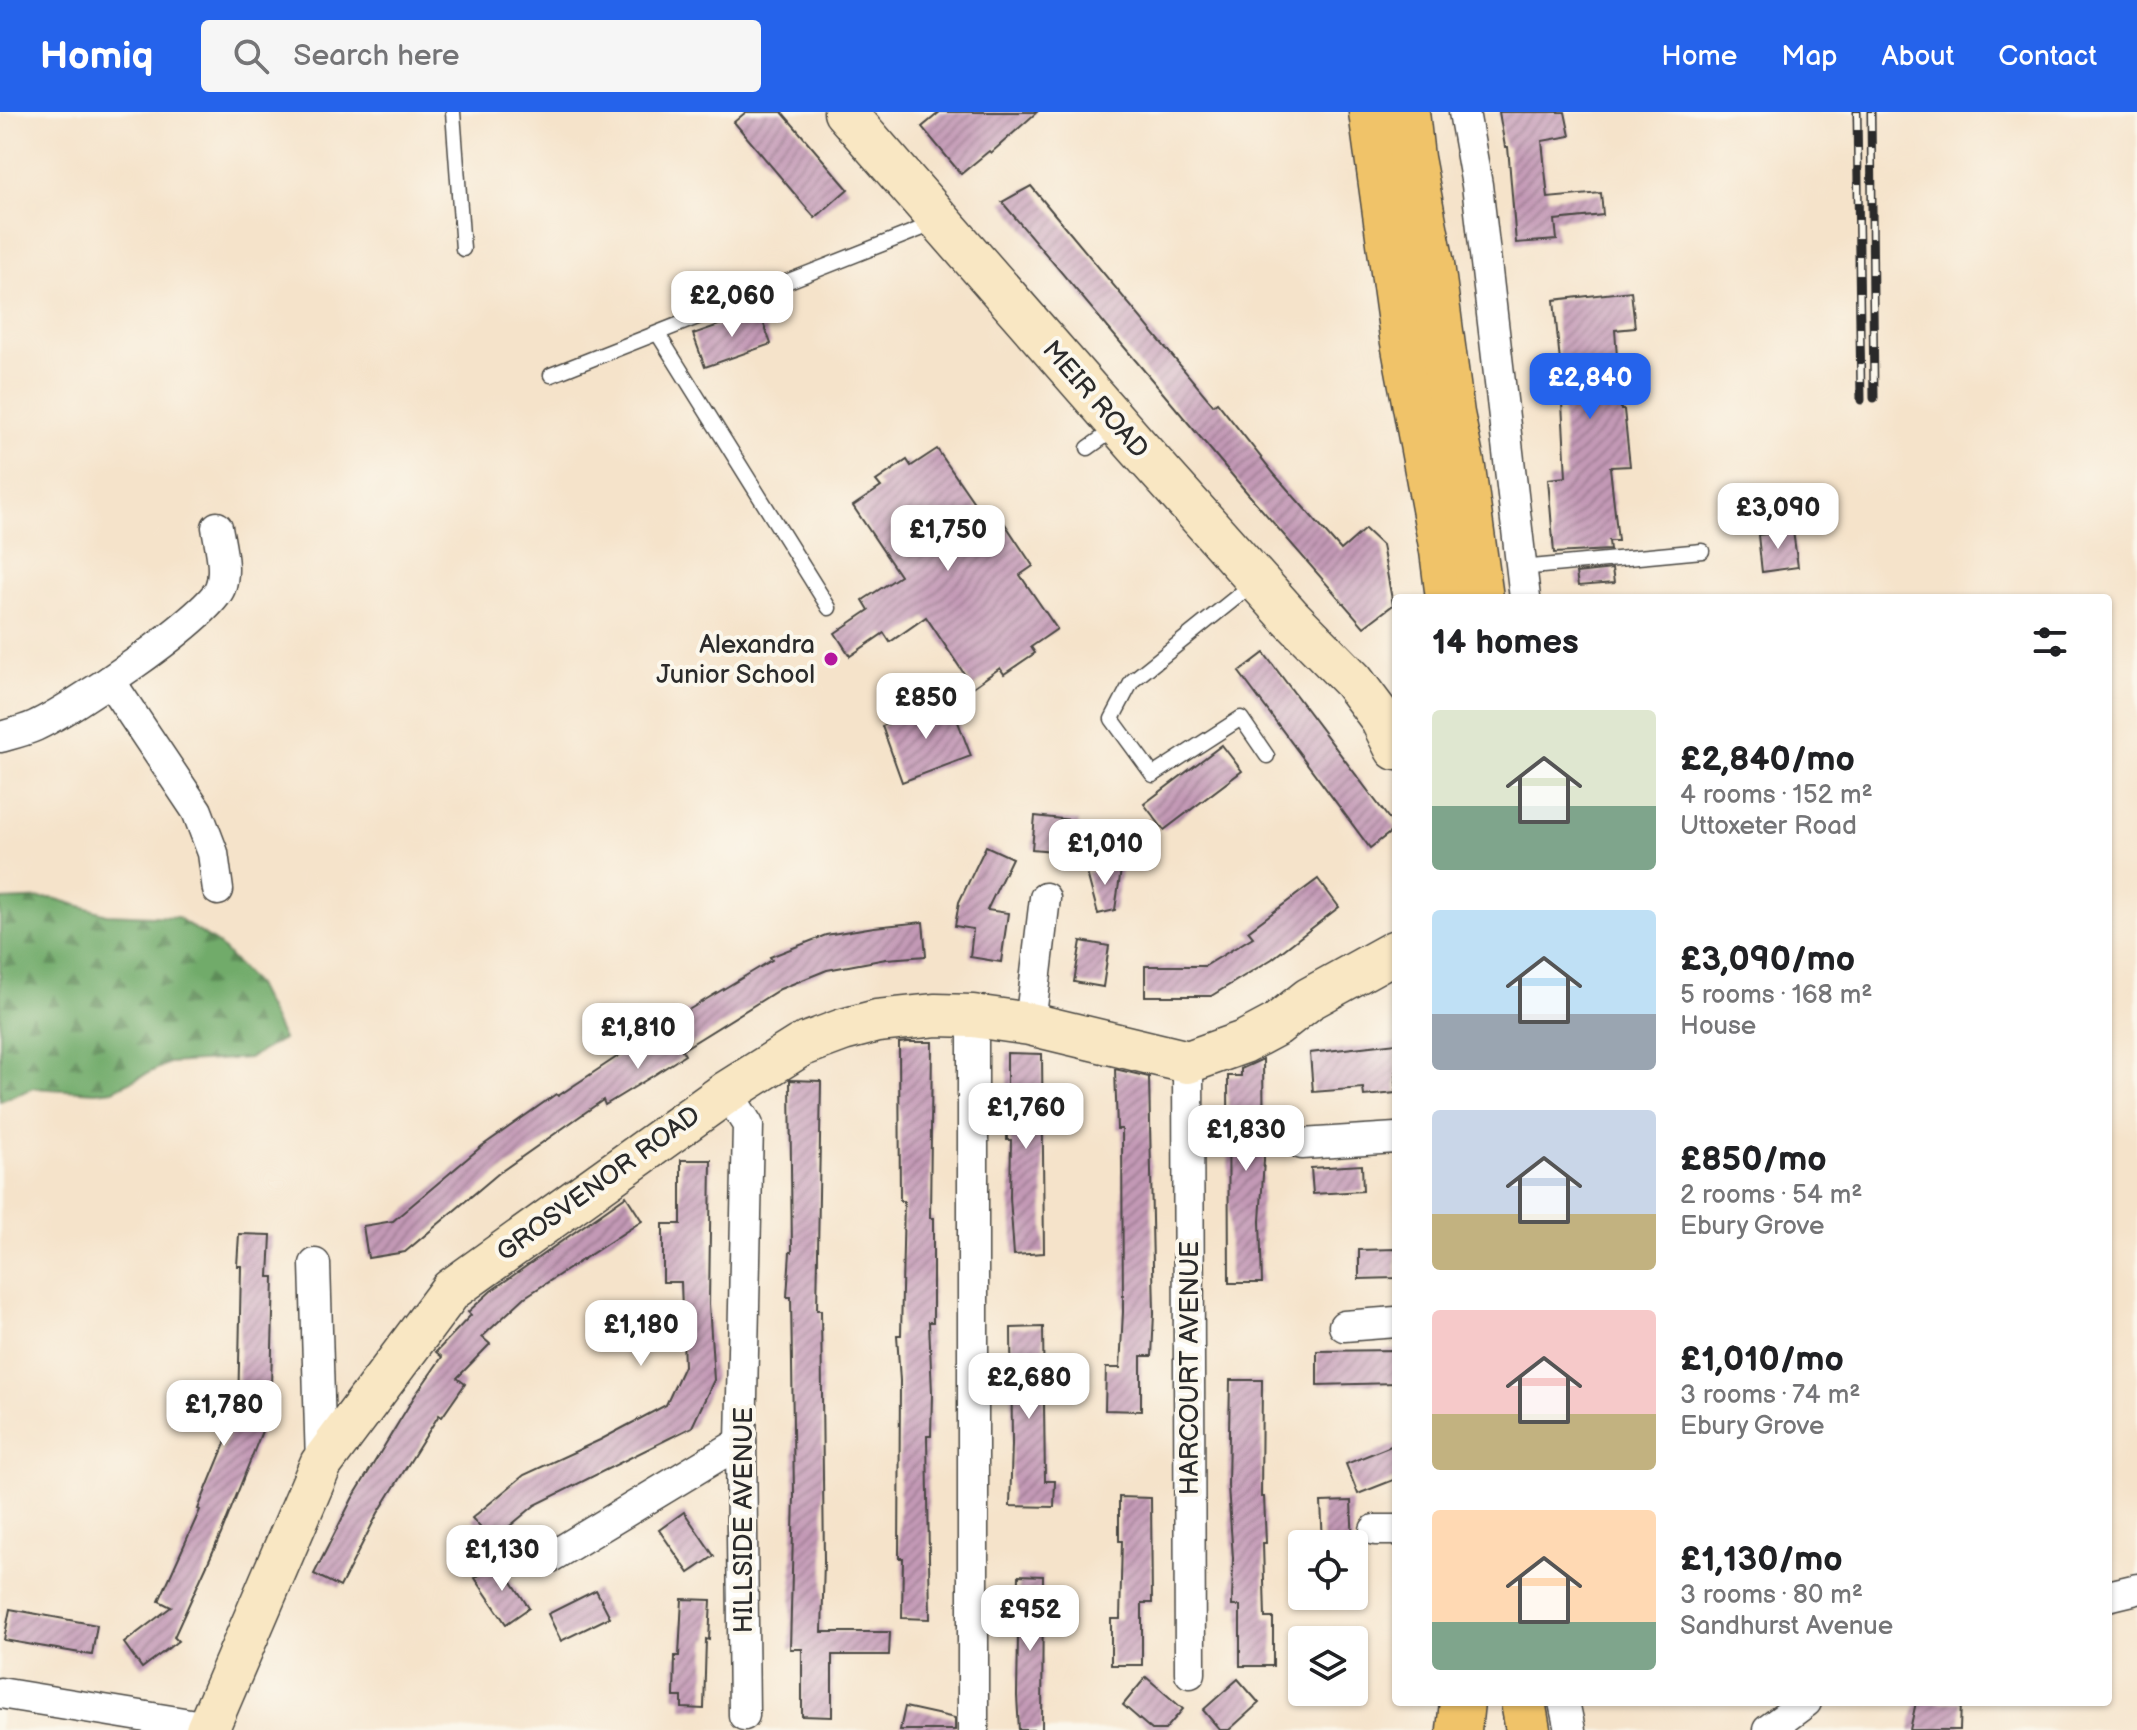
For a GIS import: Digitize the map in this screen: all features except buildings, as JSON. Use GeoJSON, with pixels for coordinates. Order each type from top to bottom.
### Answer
{"type":"FeatureCollection","features":[{"type":"Feature","properties":{"kind":"highway"},"geometry":{"type":"LineString","coordinates":[[1371,112],[1402,337],[1447,594]]}},
{"type":"Feature","properties":{"kind":"highway"},"geometry":{"type":"LineString","coordinates":[[1407,112],[1480,594]]}},
{"type":"Feature","properties":{"kind":"highway"},"geometry":{"type":"LineString","coordinates":[[1459,1730],[1462,1706]]}},
{"type":"Feature","properties":{"kind":"highway"},"geometry":{"type":"LineString","coordinates":[[1468,1706],[1470,1730]]}},
{"type":"Feature","properties":{"kind":"highway"},"geometry":{"type":"LineString","coordinates":[[1505,1706],[1507,1730]]}},
{"type":"Feature","properties":{"kind":"highway"},"geometry":{"type":"LineString","coordinates":[[1524,1706],[1528,1730]]}},
{"type":"Feature","properties":{"kind":"street","name":"MEIR ROAD"},"geometry":{"type":"LineString","coordinates":[[845,112],[941,221],[1104,437],[1257,580],[1353,681],[1380,717],[1392,741]]}},
{"type":"Feature","properties":{"kind":"street"},"geometry":{"type":"LineString","coordinates":[[1464,112],[1477,185],[1523,583]]}},
{"type":"Feature","properties":{"kind":"street"},"geometry":{"type":"LineString","coordinates":[[0,737],[35,726],[110,681],[201,612],[222,585],[217,527]]}},
{"type":"Feature","properties":{"kind":"street"},"geometry":{"type":"LineString","coordinates":[[110,681],[197,811],[213,853],[218,890]]}},
{"type":"Feature","properties":{"kind":"street"},"geometry":{"type":"LineString","coordinates":[[1030,1024],[1045,898]]}},
{"type":"Feature","properties":{"kind":"street"},"geometry":{"type":"LineString","coordinates":[[1188,1062],[1244,1042],[1276,1025],[1309,999],[1392,953]]}},
{"type":"Feature","properties":{"kind":"street","name":"GROSVENOR ROAD"},"geometry":{"type":"LineString","coordinates":[[207,1728],[321,1464],[451,1290],[727,1092],[800,1046],[843,1030],[877,1021],[936,1015],[973,1016],[1030,1024],[1188,1062]]}},
{"type":"Feature","properties":{"kind":"street"},"geometry":{"type":"LineString","coordinates":[[973,1016],[973,1730]]}},
{"type":"Feature","properties":{"kind":"street","name":"HARCOURT AVENUE"},"geometry":{"type":"LineString","coordinates":[[1188,1062],[1190,1673]]}},
{"type":"Feature","properties":{"kind":"street","name":"HILLSIDE AVENUE"},"geometry":{"type":"LineString","coordinates":[[727,1092],[748,1125],[741,1442],[744,1715]]}},
{"type":"Feature","properties":{"kind":"street"},"geometry":{"type":"LineString","coordinates":[[1302,1144],[1392,1138]]}},
{"type":"Feature","properties":{"kind":"street"},"geometry":{"type":"LineString","coordinates":[[315,1264],[321,1464]]}},
{"type":"Feature","properties":{"kind":"street"},"geometry":{"type":"LineString","coordinates":[[1344,1326],[1392,1322]]}},
{"type":"Feature","properties":{"kind":"street"},"geometry":{"type":"LineString","coordinates":[[551,1557],[741,1442]]}},
{"type":"Feature","properties":{"kind":"street"},"geometry":{"type":"LineString","coordinates":[[2112,1595],[2137,1589]]}},
{"type":"Feature","properties":{"kind":"street"},"geometry":{"type":"LineString","coordinates":[[0,1693],[207,1728]]}},
{"type":"Feature","properties":{"kind":"street"},"geometry":{"type":"LineString","coordinates":[[1565,1706],[1570,1730]]}},
{"type":"Feature","properties":{"kind":"street"},"geometry":{"type":"LineString","coordinates":[[1768,1730],[1801,1706]]}},
{"type":"Feature","properties":{"kind":"lane"},"geometry":{"type":"LineString","coordinates":[[453,112],[463,249]]}},
{"type":"Feature","properties":{"kind":"lane"},"geometry":{"type":"LineString","coordinates":[[551,375],[941,221]]}},
{"type":"Feature","properties":{"kind":"lane"},"geometry":{"type":"LineString","coordinates":[[658,334],[829,608]]}},
{"type":"Feature","properties":{"kind":"lane"},"geometry":{"type":"LineString","coordinates":[[1523,583],[1702,551]]}},
{"type":"Feature","properties":{"kind":"lane"},"geometry":{"type":"LineString","coordinates":[[1257,580],[1132,681],[1112,719],[1153,775],[1241,718],[1267,756]]}},
{"type":"Feature","properties":{"kind":"green space"},"geometry":{"type":"Polygon","coordinates":[[[53,898],[107,914],[177,917],[219,945],[256,985],[283,1039],[249,1058],[169,1063],[113,1090],[96,1092],[34,1088],[0,1101],[0,900],[53,898]]]}},
{"type":"Feature","properties":{"kind":"railway"},"geometry":{"type":"LineString","coordinates":[[1857,112],[1861,400]]}},
{"type":"Feature","properties":{"kind":"railway"},"geometry":{"type":"LineString","coordinates":[[1871,112],[1874,398]]}},
{"type":"Feature","properties":{"kind":"place","name":"Alexandra Junior School"},"geometry":{"type":"Point","coordinates":[831,659]}}]}
